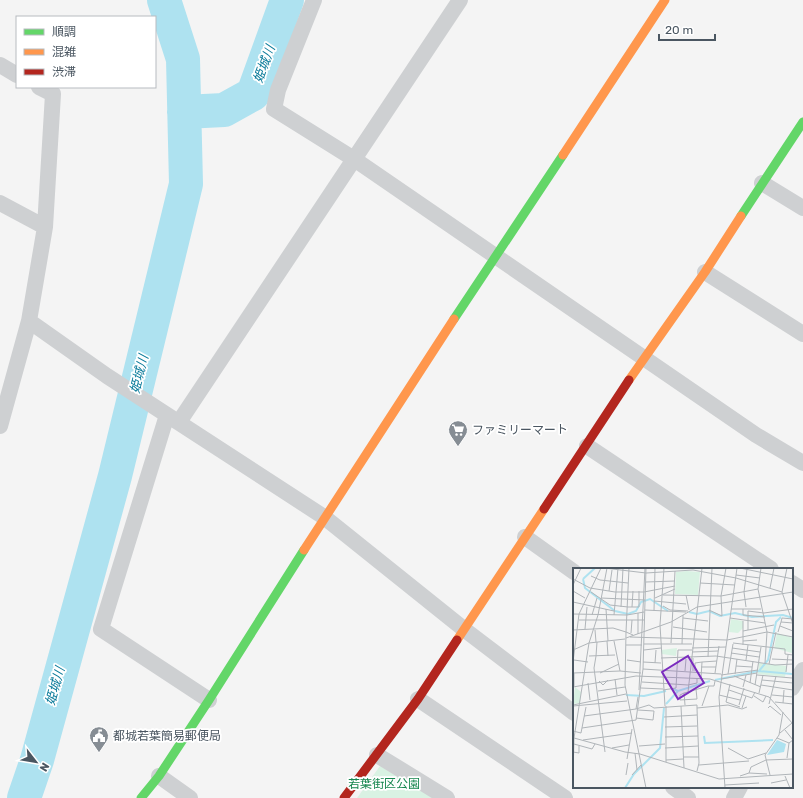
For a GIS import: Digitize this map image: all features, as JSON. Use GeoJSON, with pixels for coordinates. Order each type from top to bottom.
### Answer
{"type":"FeatureCollection","features":[{"type":"Feature","properties":{"kind":"street"},"geometry":{"type":"LineString","coordinates":[[314,0],[278,90],[274,109],[354,159],[756,435],[803,463]]}},
{"type":"Feature","properties":{"kind":"street"},"geometry":{"type":"LineString","coordinates":[[209,700],[100,629],[173,418],[354,159],[460,0]]}},
{"type":"Feature","properties":{"kind":"street"},"geometry":{"type":"LineString","coordinates":[[141,798],[159,776],[209,700],[324,517],[665,0]]}},
{"type":"Feature","properties":{"kind":"street"},"geometry":{"type":"LineString","coordinates":[[0,65],[16,74]]}},
{"type":"Feature","properties":{"kind":"street"},"geometry":{"type":"LineString","coordinates":[[0,426],[6,381],[29,321],[45,227],[53,94],[41,88]]}},
{"type":"Feature","properties":{"kind":"street"},"geometry":{"type":"LineString","coordinates":[[344,798],[418,699],[465,630],[644,358],[705,272],[803,122]]}},
{"type":"Feature","properties":{"kind":"street"},"geometry":{"type":"LineString","coordinates":[[762,183],[803,208]]}},
{"type":"Feature","properties":{"kind":"street"},"geometry":{"type":"LineString","coordinates":[[0,203],[45,227]]}},
{"type":"Feature","properties":{"kind":"street"},"geometry":{"type":"LineString","coordinates":[[705,272],[803,334]]}},
{"type":"Feature","properties":{"kind":"street"},"geometry":{"type":"LineString","coordinates":[[29,321],[107,376],[324,517],[465,630],[573,712]]}},
{"type":"Feature","properties":{"kind":"street"},"geometry":{"type":"LineString","coordinates":[[587,446],[770,568]]}},
{"type":"Feature","properties":{"kind":"street"},"geometry":{"type":"LineString","coordinates":[[525,537],[573,571]]}},
{"type":"Feature","properties":{"kind":"street"},"geometry":{"type":"LineString","coordinates":[[793,584],[803,590]]}},
{"type":"Feature","properties":{"kind":"street"},"geometry":{"type":"LineString","coordinates":[[793,686],[803,670]]}},
{"type":"Feature","properties":{"kind":"street"},"geometry":{"type":"LineString","coordinates":[[418,699],[565,798]]}},
{"type":"Feature","properties":{"kind":"street"},"geometry":{"type":"LineString","coordinates":[[377,755],[447,798]]}},
{"type":"Feature","properties":{"kind":"street"},"geometry":{"type":"LineString","coordinates":[[159,776],[190,798]]}},
{"type":"Feature","properties":{"kind":"street"},"geometry":{"type":"LineString","coordinates":[[674,788],[688,798]]}},
{"type":"Feature","properties":{"kind":"street"},"geometry":{"type":"LineString","coordinates":[[734,798],[739,788]]}},
{"type":"Feature","properties":{"kind":"green space","name":"若葉街区公園"},"geometry":{"type":"Polygon","coordinates":[[[380,766],[433,798],[357,798],[380,766]]]}},
{"type":"Feature","properties":{"kind":"waterway","name":"姫城川"},"geometry":{"type":"LineString","coordinates":[[24,798],[37,760],[115,476],[186,184],[183,59],[164,0]]}},
{"type":"Feature","properties":{"kind":"waterway","name":"姫城川"},"geometry":{"type":"LineString","coordinates":[[184,112],[224,110],[253,94],[287,0]]}},
{"type":"Feature","properties":{"kind":"traffic: fast"},"geometry":{"type":"LineString","coordinates":[[741,216],[803,122]]}},
{"type":"Feature","properties":{"kind":"traffic: fast"},"geometry":{"type":"LineString","coordinates":[[454,319],[563,155]]}},
{"type":"Feature","properties":{"kind":"traffic: fast"},"geometry":{"type":"LineString","coordinates":[[141,798],[159,776],[209,700],[304,550]]}},
{"type":"Feature","properties":{"kind":"traffic: slow"},"geometry":{"type":"LineString","coordinates":[[563,155],[665,0]]}},
{"type":"Feature","properties":{"kind":"traffic: slow"},"geometry":{"type":"LineString","coordinates":[[629,380],[705,272],[741,216]]}},
{"type":"Feature","properties":{"kind":"traffic: slow"},"geometry":{"type":"LineString","coordinates":[[304,550],[454,319]]}},
{"type":"Feature","properties":{"kind":"traffic: slow"},"geometry":{"type":"LineString","coordinates":[[457,640],[544,509]]}},
{"type":"Feature","properties":{"kind":"traffic: jam"},"geometry":{"type":"LineString","coordinates":[[544,509],[629,380]]}},
{"type":"Feature","properties":{"kind":"traffic: jam"},"geometry":{"type":"LineString","coordinates":[[344,798],[418,699],[457,640]]}},
{"type":"Feature","properties":{"kind":"place","name":"ファミリーマート"},"geometry":{"type":"Point","coordinates":[458,447]}},
{"type":"Feature","properties":{"kind":"place","name":"都城若葉簡易郵便局"},"geometry":{"type":"Point","coordinates":[99,753]}}]}
